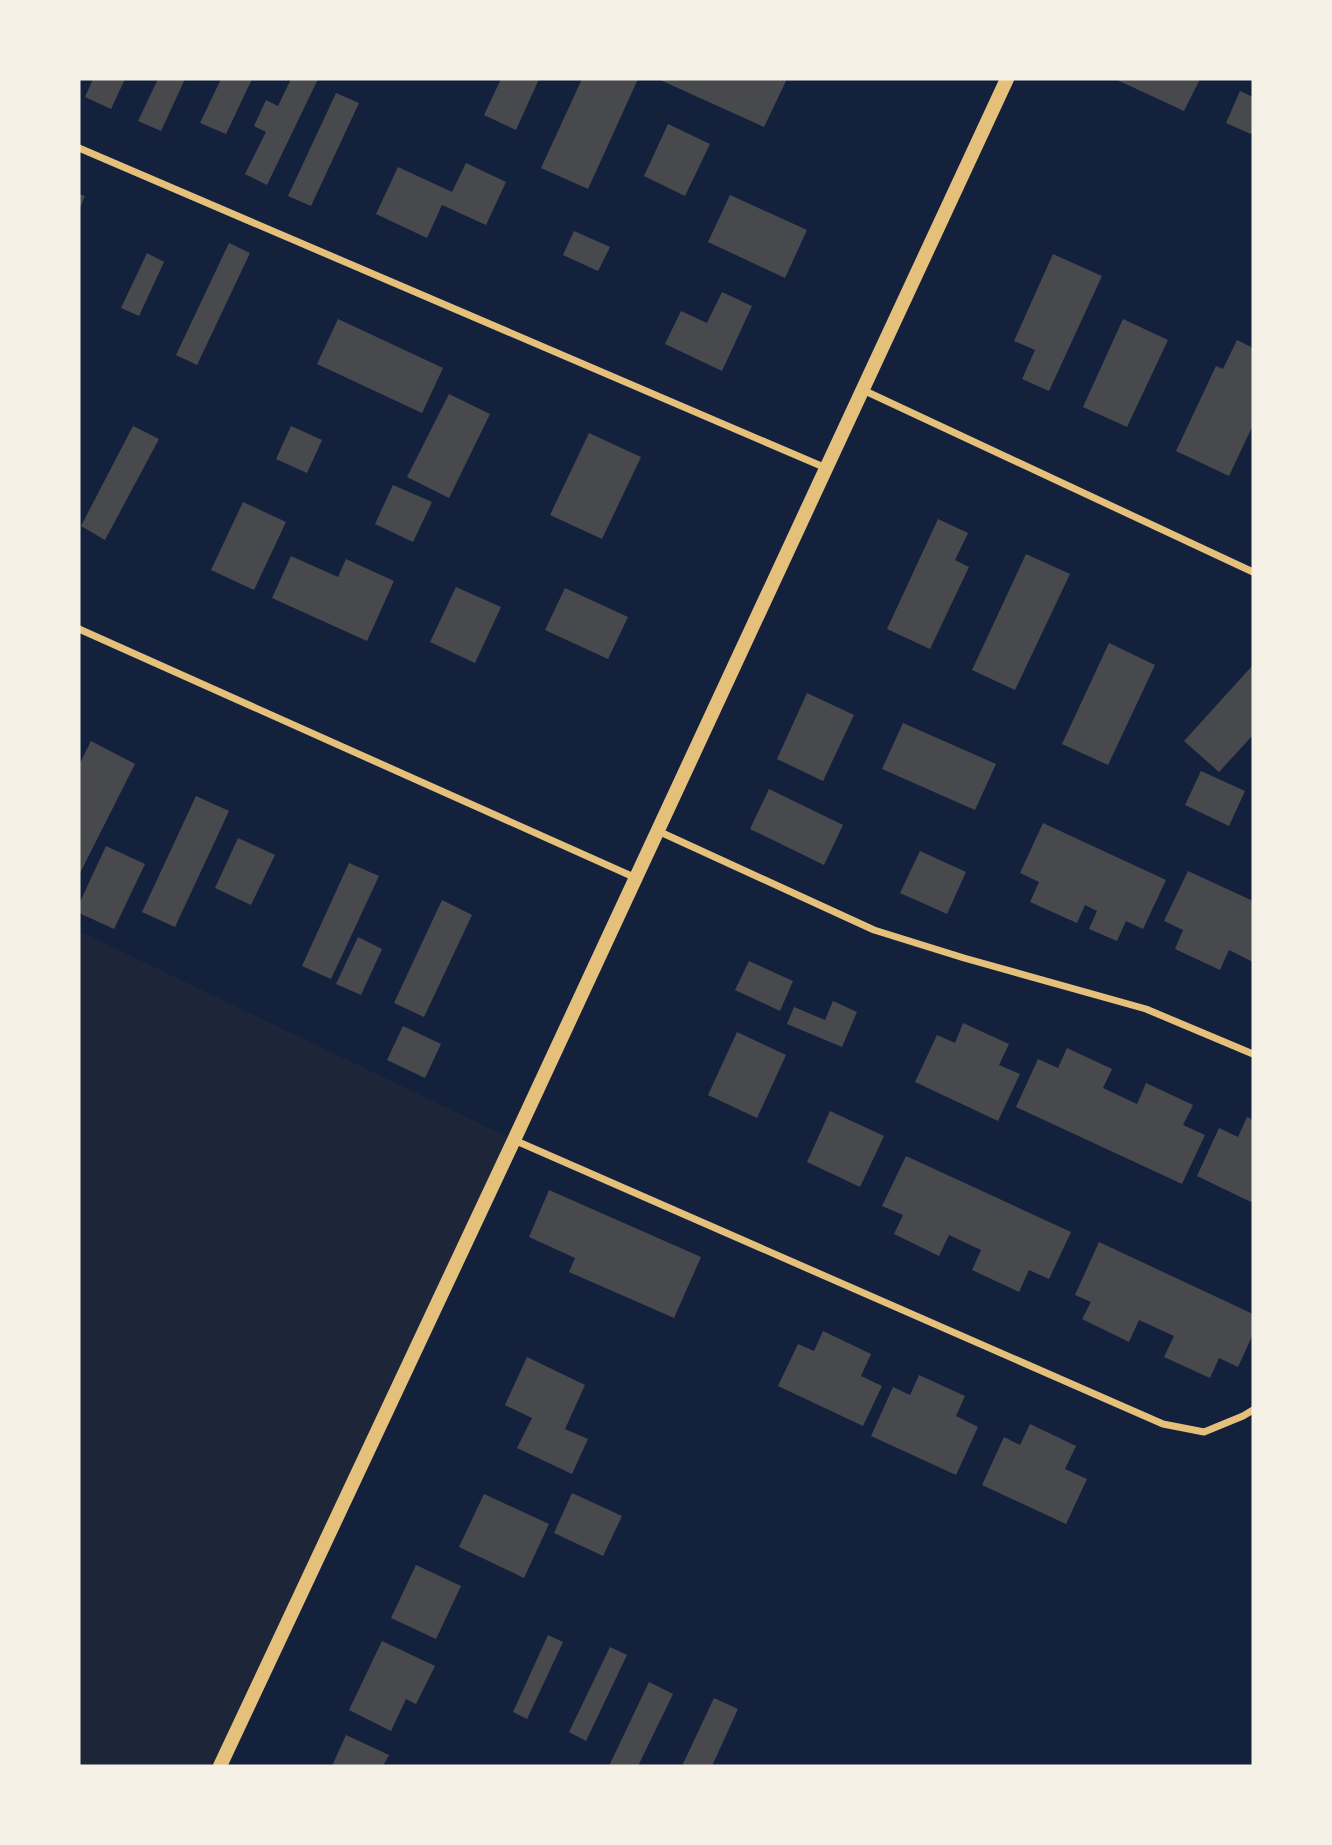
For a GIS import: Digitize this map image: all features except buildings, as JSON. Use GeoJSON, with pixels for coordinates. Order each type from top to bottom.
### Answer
{"type":"FeatureCollection","features":[{"type":"Feature","properties":{"kind":"main road"},"geometry":{"type":"LineString","coordinates":[[220,1766],[1007,79]]}},
{"type":"Feature","properties":{"kind":"street"},"geometry":{"type":"LineString","coordinates":[[79,148],[827,468]]}},
{"type":"Feature","properties":{"kind":"street"},"geometry":{"type":"LineString","coordinates":[[863,390],[1253,572]]}},
{"type":"Feature","properties":{"kind":"street"},"geometry":{"type":"LineString","coordinates":[[79,629],[636,878]]}},
{"type":"Feature","properties":{"kind":"street"},"geometry":{"type":"LineString","coordinates":[[657,831],[874,930],[1146,1009],[1253,1054]]}},
{"type":"Feature","properties":{"kind":"street"},"geometry":{"type":"LineString","coordinates":[[514,1140],[1163,1424],[1204,1432],[1253,1410]]}},
{"type":"Feature","properties":{"kind":"shaded area"},"geometry":{"type":"Polygon","coordinates":[[[79,931],[514,1140],[220,1766],[79,1766],[79,931]]]}}]}
